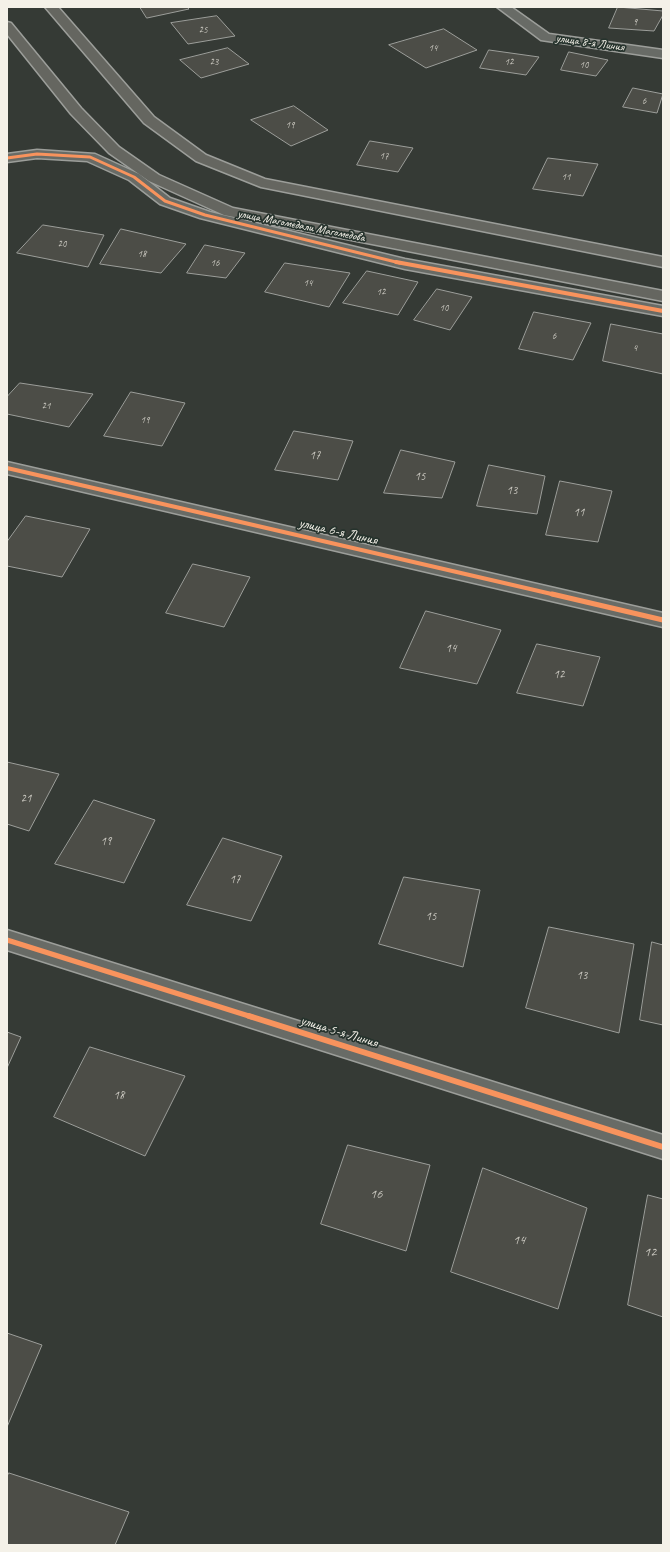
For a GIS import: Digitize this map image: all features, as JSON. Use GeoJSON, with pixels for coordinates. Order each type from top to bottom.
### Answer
{"type":"FeatureCollection","features":[{"type":"Feature","properties":{"kind":"main road"},"geometry":{"type":"LineString","coordinates":[[51,7],[150,120],[207,161],[261,183],[663,262]]}},
{"type":"Feature","properties":{"kind":"main road","name":"улица Магомедали Магомедова"},"geometry":{"type":"LineString","coordinates":[[7,26],[76,110],[114,150],[154,178],[229,212],[663,296]]}},
{"type":"Feature","properties":{"kind":"street","name":"улица 8-я Линия"},"geometry":{"type":"LineString","coordinates":[[502,7],[545,37],[663,54]]}},
{"type":"Feature","properties":{"kind":"street"},"geometry":{"type":"LineString","coordinates":[[7,158],[37,154],[90,157],[134,177],[164,201],[205,215],[405,264],[663,311]]}},
{"type":"Feature","properties":{"kind":"street","name":"улица 6-я Линия"},"geometry":{"type":"LineString","coordinates":[[7,468],[663,620]]}},
{"type":"Feature","properties":{"kind":"street","name":"улица 5-я Линия"},"geometry":{"type":"LineString","coordinates":[[7,940],[663,1147]]}},
{"type":"Feature","properties":{"kind":"building"},"geometry":{"type":"Polygon","coordinates":[[[140,7],[187,7],[189,9],[147,18],[140,7]]]}},
{"type":"Feature","properties":{"kind":"building"},"geometry":{"type":"Polygon","coordinates":[[[618,7],[663,11],[663,15],[654,31],[609,28],[618,7]]]}},
{"type":"Feature","properties":{"kind":"building"},"geometry":{"type":"Polygon","coordinates":[[[217,16],[235,36],[188,44],[171,23],[217,16]]]}},
{"type":"Feature","properties":{"kind":"building"},"geometry":{"type":"Polygon","coordinates":[[[444,29],[477,50],[426,68],[389,45],[444,29]]]}},
{"type":"Feature","properties":{"kind":"building"},"geometry":{"type":"Polygon","coordinates":[[[228,48],[249,64],[201,78],[180,60],[228,48]]]}},
{"type":"Feature","properties":{"kind":"building"},"geometry":{"type":"Polygon","coordinates":[[[489,50],[539,57],[526,75],[480,68],[489,50]]]}},
{"type":"Feature","properties":{"kind":"building"},"geometry":{"type":"Polygon","coordinates":[[[569,52],[608,60],[596,76],[561,70],[569,52]]]}},
{"type":"Feature","properties":{"kind":"building"},"geometry":{"type":"Polygon","coordinates":[[[633,88],[663,94],[657,113],[623,107],[633,88]]]}},
{"type":"Feature","properties":{"kind":"building"},"geometry":{"type":"Polygon","coordinates":[[[294,106],[328,130],[291,146],[251,120],[294,106]]]}},
{"type":"Feature","properties":{"kind":"building"},"geometry":{"type":"Polygon","coordinates":[[[370,141],[413,148],[398,172],[357,165],[370,141]]]}},
{"type":"Feature","properties":{"kind":"building"},"geometry":{"type":"Polygon","coordinates":[[[548,158],[598,164],[583,196],[533,189],[548,158]]]}},
{"type":"Feature","properties":{"kind":"building"},"geometry":{"type":"Polygon","coordinates":[[[43,225],[104,235],[88,267],[17,253],[43,225]]]}},
{"type":"Feature","properties":{"kind":"building"},"geometry":{"type":"Polygon","coordinates":[[[121,229],[186,244],[161,273],[100,264],[121,229]]]}},
{"type":"Feature","properties":{"kind":"building"},"geometry":{"type":"Polygon","coordinates":[[[205,245],[245,253],[226,278],[187,273],[205,245]]]}},
{"type":"Feature","properties":{"kind":"building"},"geometry":{"type":"Polygon","coordinates":[[[285,263],[350,273],[329,307],[265,292],[285,263]]]}},
{"type":"Feature","properties":{"kind":"building"},"geometry":{"type":"Polygon","coordinates":[[[367,271],[418,282],[398,315],[343,303],[367,271]]]}},
{"type":"Feature","properties":{"kind":"building"},"geometry":{"type":"Polygon","coordinates":[[[437,289],[472,297],[450,330],[414,320],[437,289]]]}},
{"type":"Feature","properties":{"kind":"building"},"geometry":{"type":"Polygon","coordinates":[[[534,312],[591,323],[573,360],[519,349],[534,312]]]}},
{"type":"Feature","properties":{"kind":"building"},"geometry":{"type":"Polygon","coordinates":[[[611,324],[663,334],[663,374],[603,361],[611,324]]]}},
{"type":"Feature","properties":{"kind":"building"},"geometry":{"type":"Polygon","coordinates":[[[20,383],[93,394],[69,427],[7,414],[7,397],[20,383]]]}},
{"type":"Feature","properties":{"kind":"building"},"geometry":{"type":"Polygon","coordinates":[[[131,392],[185,403],[162,446],[104,436],[131,392]]]}},
{"type":"Feature","properties":{"kind":"building"},"geometry":{"type":"Polygon","coordinates":[[[294,431],[353,441],[338,480],[275,470],[294,431]]]}},
{"type":"Feature","properties":{"kind":"building"},"geometry":{"type":"Polygon","coordinates":[[[401,450],[455,462],[442,498],[384,493],[401,450]]]}},
{"type":"Feature","properties":{"kind":"building"},"geometry":{"type":"Polygon","coordinates":[[[489,465],[545,476],[537,514],[477,506],[489,465]]]}},
{"type":"Feature","properties":{"kind":"building"},"geometry":{"type":"Polygon","coordinates":[[[560,481],[612,491],[598,542],[546,535],[560,481]]]}},
{"type":"Feature","properties":{"kind":"building"},"geometry":{"type":"Polygon","coordinates":[[[26,516],[90,529],[62,577],[7,566],[7,542],[26,516]]]}},
{"type":"Feature","properties":{"kind":"building"},"geometry":{"type":"Polygon","coordinates":[[[193,564],[250,577],[224,627],[166,613],[193,564]]]}},
{"type":"Feature","properties":{"kind":"building"},"geometry":{"type":"Polygon","coordinates":[[[426,611],[501,630],[477,684],[400,668],[426,611]]]}},
{"type":"Feature","properties":{"kind":"building"},"geometry":{"type":"Polygon","coordinates":[[[537,644],[600,657],[583,706],[517,693],[537,644]]]}},
{"type":"Feature","properties":{"kind":"building"},"geometry":{"type":"Polygon","coordinates":[[[7,762],[59,774],[29,831],[7,824],[7,762]]]}},
{"type":"Feature","properties":{"kind":"building"},"geometry":{"type":"Polygon","coordinates":[[[94,800],[155,820],[124,883],[55,864],[94,800]]]}},
{"type":"Feature","properties":{"kind":"building"},"geometry":{"type":"Polygon","coordinates":[[[223,838],[282,856],[251,921],[187,905],[223,838]]]}},
{"type":"Feature","properties":{"kind":"building"},"geometry":{"type":"Polygon","coordinates":[[[404,877],[480,890],[463,967],[379,944],[404,877]]]}},
{"type":"Feature","properties":{"kind":"building"},"geometry":{"type":"Polygon","coordinates":[[[549,927],[634,944],[619,1033],[526,1008],[549,927]]]}},
{"type":"Feature","properties":{"kind":"building"},"geometry":{"type":"Polygon","coordinates":[[[652,942],[663,945],[663,1025],[640,1020],[652,942]]]}},
{"type":"Feature","properties":{"kind":"building"},"geometry":{"type":"Polygon","coordinates":[[[7,1032],[21,1037],[7,1068],[7,1032]]]}},
{"type":"Feature","properties":{"kind":"building"},"geometry":{"type":"Polygon","coordinates":[[[90,1047],[185,1076],[145,1156],[54,1117],[90,1047]]]}},
{"type":"Feature","properties":{"kind":"building"},"geometry":{"type":"Polygon","coordinates":[[[348,1145],[430,1165],[406,1251],[321,1224],[348,1145]]]}},
{"type":"Feature","properties":{"kind":"building"},"geometry":{"type":"Polygon","coordinates":[[[483,1168],[587,1208],[558,1309],[451,1272],[483,1168]]]}},
{"type":"Feature","properties":{"kind":"building"},"geometry":{"type":"Polygon","coordinates":[[[648,1195],[663,1199],[663,1317],[628,1305],[648,1195]]]}},
{"type":"Feature","properties":{"kind":"building"},"geometry":{"type":"Polygon","coordinates":[[[7,1333],[42,1345],[7,1427],[7,1333]]]}},
{"type":"Feature","properties":{"kind":"building"},"geometry":{"type":"Polygon","coordinates":[[[9,1473],[129,1512],[115,1545],[7,1545],[7,1477],[9,1473]]]}},
{"type":"Feature","properties":{"kind":"cycle path"},"geometry":{"type":"LineString","coordinates":[[7,158],[37,154],[90,157],[134,177],[165,201],[205,215],[405,264],[663,311]]}},
{"type":"Feature","properties":{"kind":"cycle path"},"geometry":{"type":"LineString","coordinates":[[7,468],[663,620]]}},
{"type":"Feature","properties":{"kind":"cycle path"},"geometry":{"type":"LineString","coordinates":[[7,940],[663,1147]]}}]}
